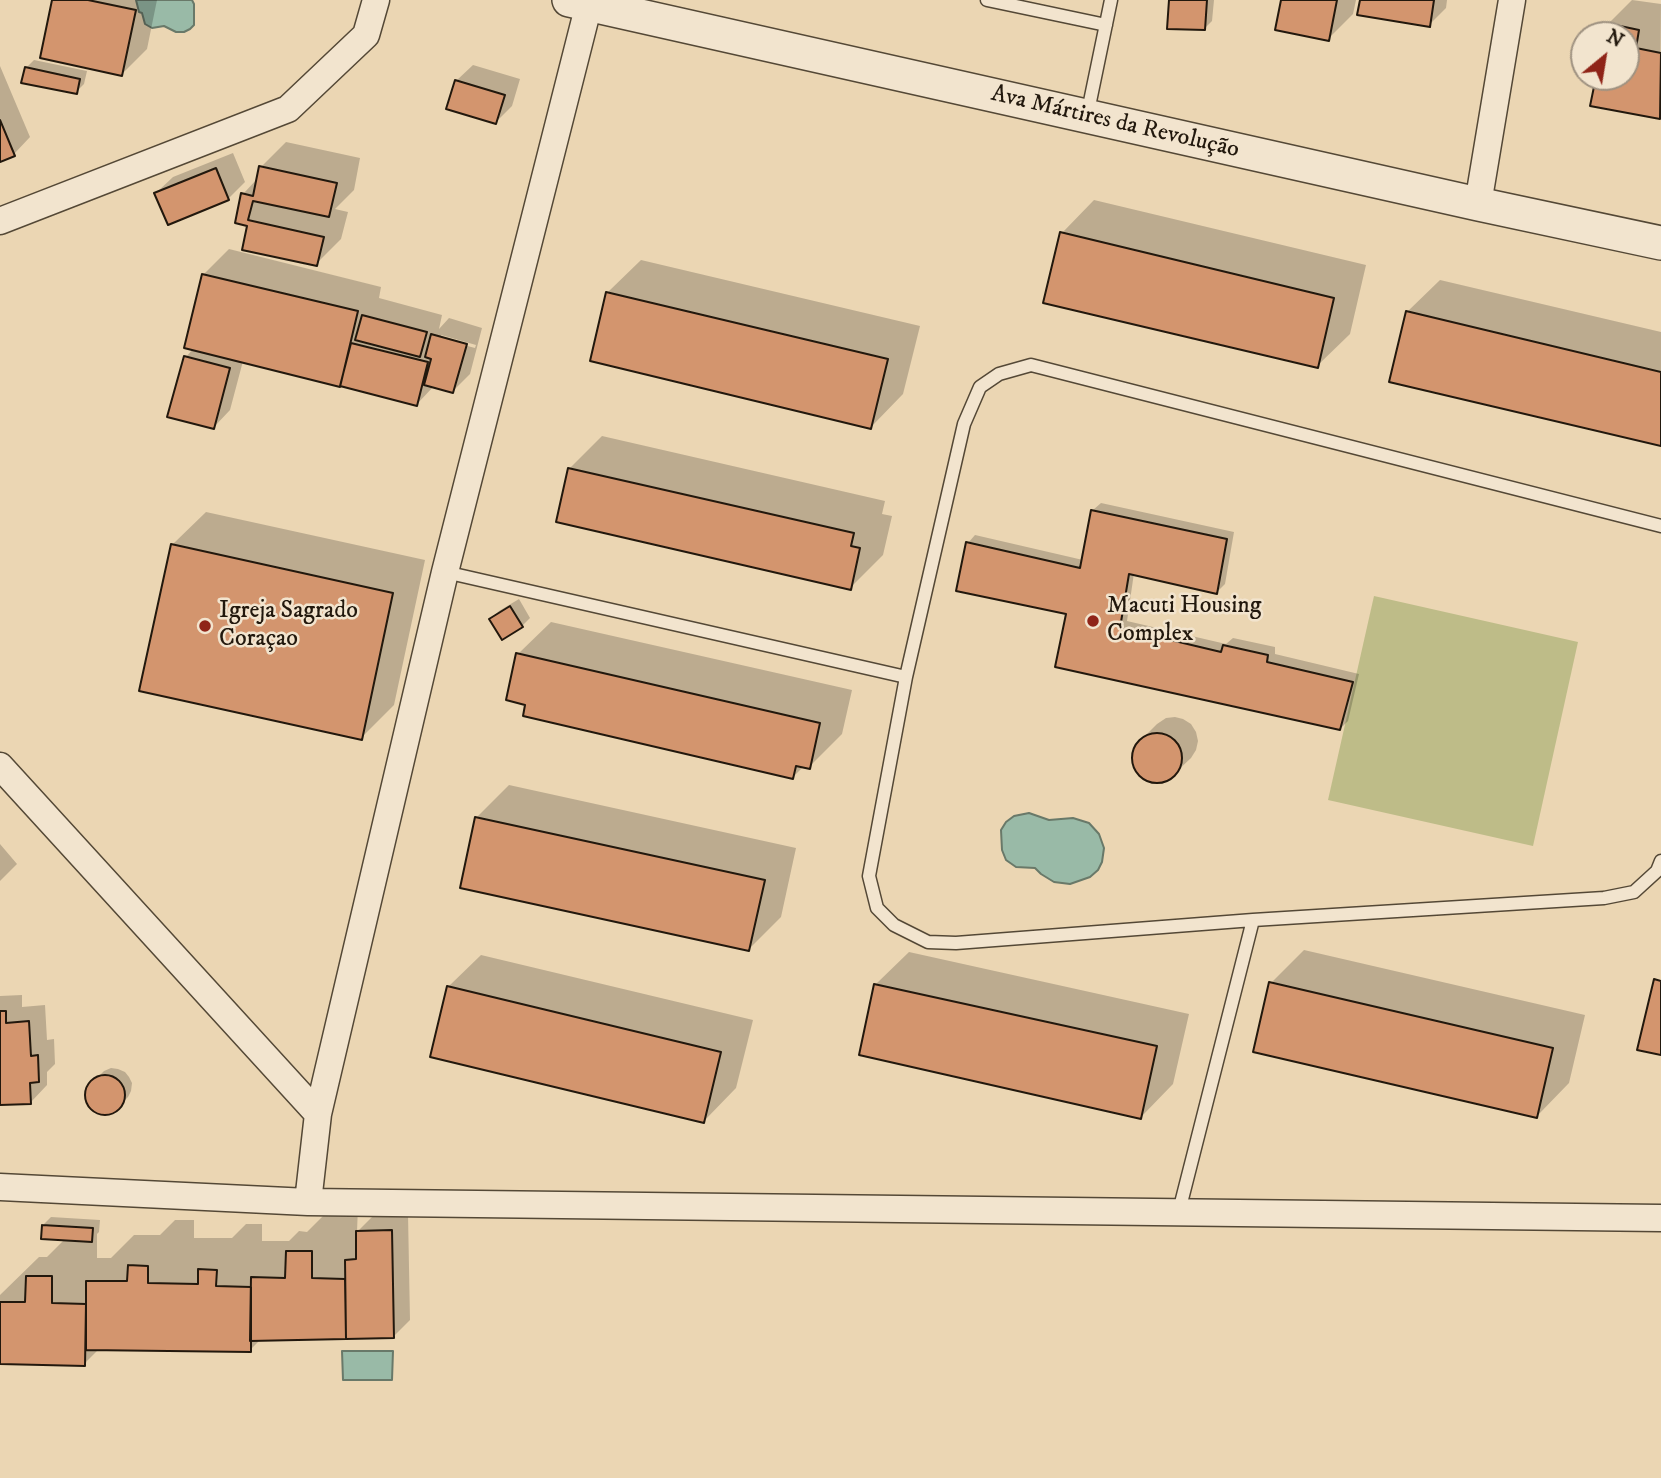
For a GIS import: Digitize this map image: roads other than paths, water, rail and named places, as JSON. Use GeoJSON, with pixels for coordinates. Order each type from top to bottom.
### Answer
{"type":"FeatureCollection","features":[{"type":"Feature","properties":{"kind":"street"},"geometry":{"type":"LineString","coordinates":[[0,221],[288,109],[366,35],[376,0]]}},
{"type":"Feature","properties":{"kind":"street"},"geometry":{"type":"LineString","coordinates":[[1478,204],[1512,0]]}},
{"type":"Feature","properties":{"kind":"street"},"geometry":{"type":"LineString","coordinates":[[308,1202],[318,1114],[579,2]]}},
{"type":"Feature","properties":{"kind":"street","name":"Ava Mártires da Revolução"},"geometry":{"type":"LineString","coordinates":[[579,2],[1661,243]]}},
{"type":"Feature","properties":{"kind":"street"},"geometry":{"type":"LineString","coordinates":[[0,766],[318,1114]]}},
{"type":"Feature","properties":{"kind":"street"},"geometry":{"type":"LineString","coordinates":[[0,1187],[308,1202],[1661,1218]]}},
{"type":"Feature","properties":{"kind":"lane"},"geometry":{"type":"LineString","coordinates":[[987,0],[1106,25]]}},
{"type":"Feature","properties":{"kind":"lane"},"geometry":{"type":"LineString","coordinates":[[1087,117],[1111,0]]}},
{"type":"Feature","properties":{"kind":"lane"},"geometry":{"type":"LineString","coordinates":[[1661,526],[1031,365],[999,374],[980,387],[964,424],[906,677],[869,876],[877,908],[894,925],[928,942],[956,943],[1253,920],[1604,898],[1634,892],[1657,871],[1661,861]]}},
{"type":"Feature","properties":{"kind":"lane"},"geometry":{"type":"LineString","coordinates":[[445,572],[906,677]]}},
{"type":"Feature","properties":{"kind":"lane"},"geometry":{"type":"LineString","coordinates":[[1178,1211],[1253,920]]}},
{"type":"Feature","properties":{"kind":"place","name":"Macuti Housing Complex"},"geometry":{"type":"Point","coordinates":[1093,621]}},
{"type":"Feature","properties":{"kind":"place","name":"Igreja Sagrado Coraçao"},"geometry":{"type":"Point","coordinates":[205,626]}}]}
